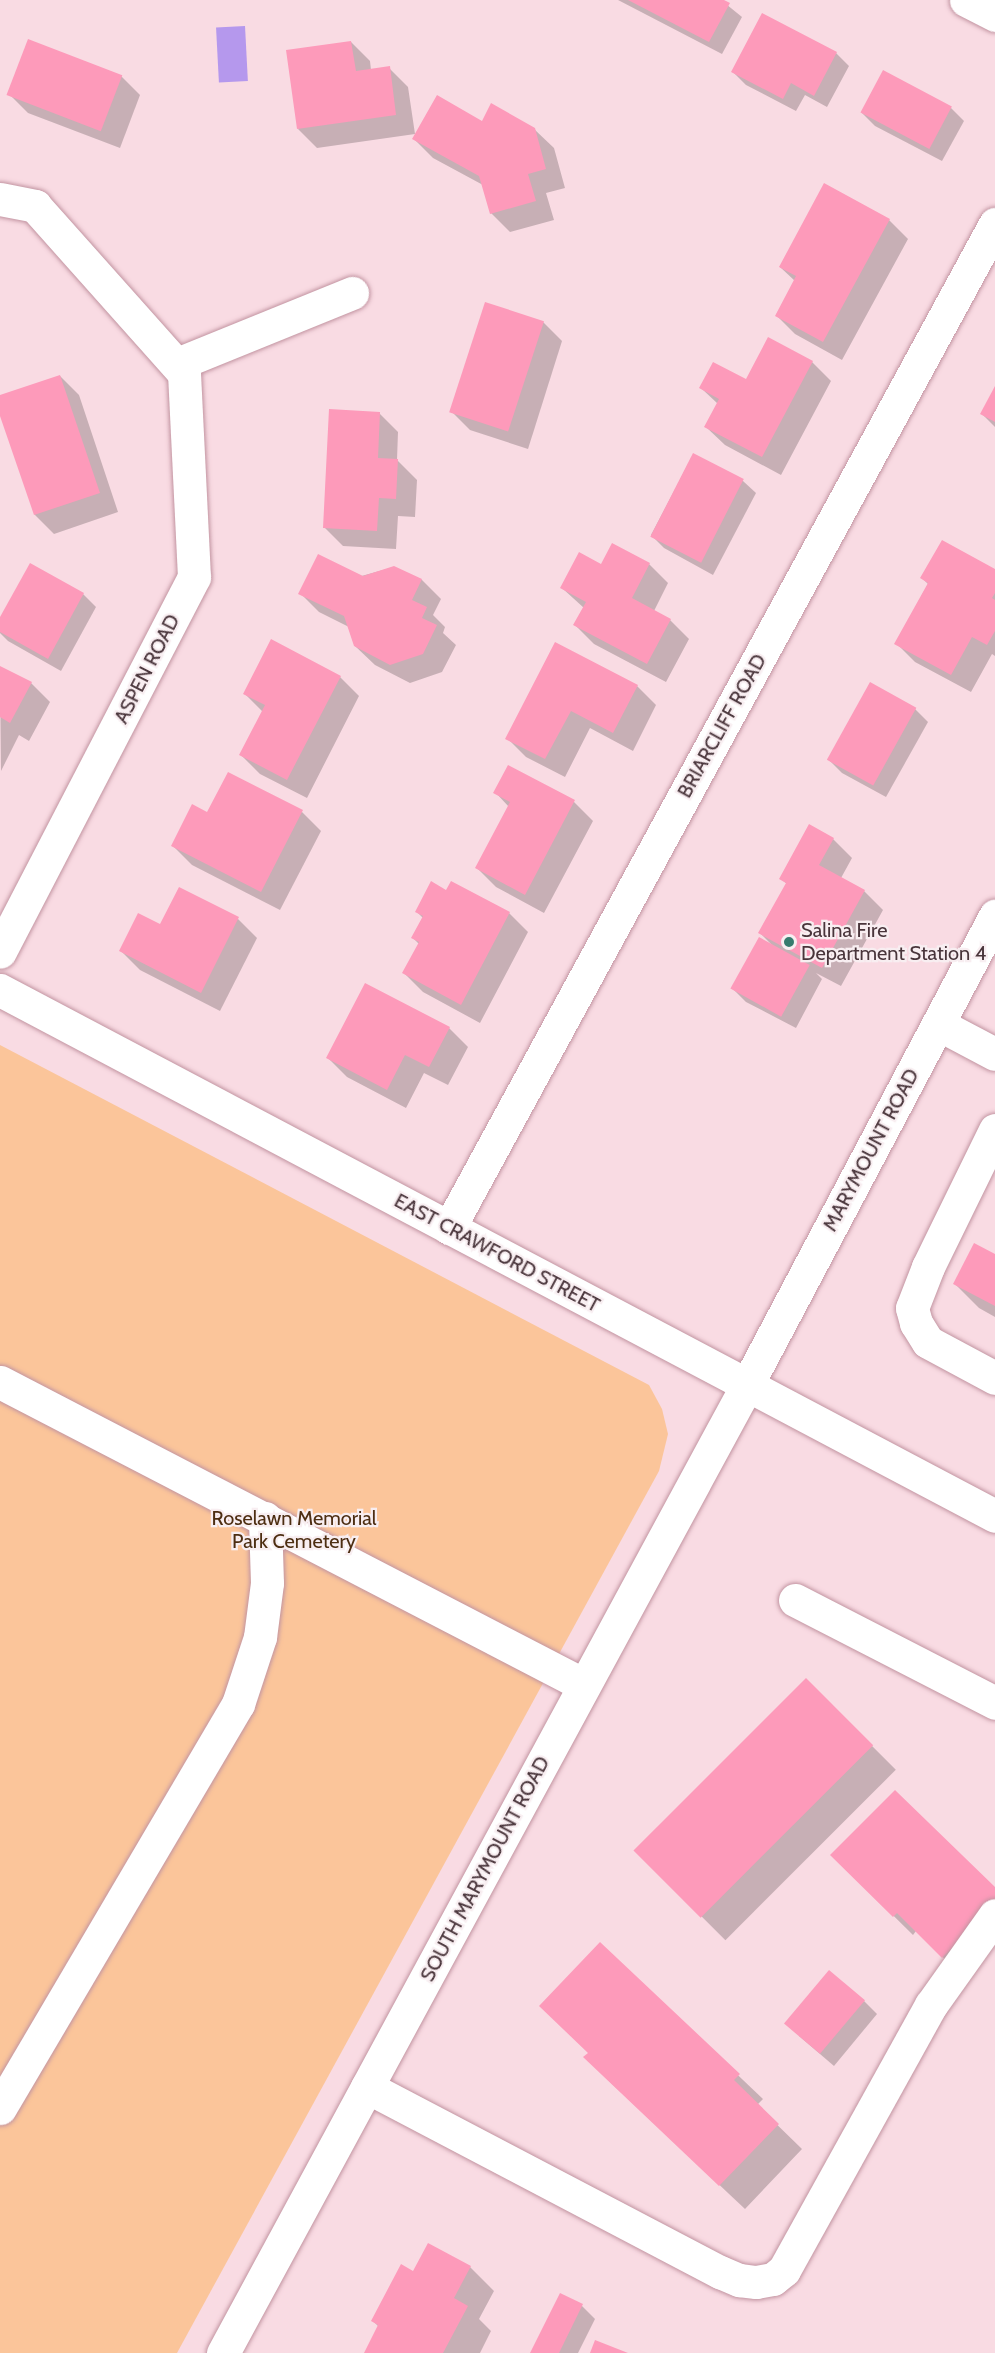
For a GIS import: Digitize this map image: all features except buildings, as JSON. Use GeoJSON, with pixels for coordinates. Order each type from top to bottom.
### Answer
{"type":"FeatureCollection","features":[{"type":"Feature","properties":{"kind":"street"},"geometry":{"type":"LineString","coordinates":[[966,0],[995,15]]}},
{"type":"Feature","properties":{"kind":"street","name":"ASPEN ROAD"},"geometry":{"type":"LineString","coordinates":[[0,199],[35,206],[184,373],[194,578],[0,952]]}},
{"type":"Feature","properties":{"kind":"street","name":"BRIARCLIFF ROAD"},"geometry":{"type":"LineString","coordinates":[[449,1228],[995,224]]}},
{"type":"Feature","properties":{"kind":"street"},"geometry":{"type":"LineString","coordinates":[[177,364],[352,293]]}},
{"type":"Feature","properties":{"kind":"street","name":"MARYMOUNT ROAD"},"geometry":{"type":"LineString","coordinates":[[747,1384],[995,916]]}},
{"type":"Feature","properties":{"kind":"street","name":"EAST CRAWFORD STREET"},"geometry":{"type":"LineString","coordinates":[[0,990],[995,1516]]}},
{"type":"Feature","properties":{"kind":"street"},"geometry":{"type":"LineString","coordinates":[[938,1024],[995,1054]]}},
{"type":"Feature","properties":{"kind":"street"},"geometry":{"type":"LineString","coordinates":[[995,1130],[927,1267],[912,1308],[916,1323],[928,1342],[995,1378]]}},
{"type":"Feature","properties":{"kind":"street"},"geometry":{"type":"LineString","coordinates":[[0,1382],[584,1685]]}},
{"type":"Feature","properties":{"kind":"street","name":"SOUTH MARYMOUNT ROAD"},"geometry":{"type":"LineString","coordinates":[[223,2353],[747,1384]]}},
{"type":"Feature","properties":{"kind":"street"},"geometry":{"type":"LineString","coordinates":[[0,2108],[238,1704],[260,1637],[267,1583],[265,1518]]}},
{"type":"Feature","properties":{"kind":"street"},"geometry":{"type":"LineString","coordinates":[[795,1600],[995,1703]]}},
{"type":"Feature","properties":{"kind":"street"},"geometry":{"type":"LineString","coordinates":[[367,2087],[720,2272],[739,2280],[756,2282],[773,2279],[784,2270],[931,2005],[995,1915]]}},
{"type":"Feature","properties":{"kind":"green space","name":"Roselawn Memorial Park Cemetery"},"geometry":{"type":"Polygon","coordinates":[[[0,1045],[649,1385],[662,1409],[668,1434],[659,1471],[177,2353],[0,2353],[0,1045]]]}},
{"type":"Feature","properties":{"kind":"shaded area"},"geometry":{"type":"Polygon","coordinates":[[[245,26],[248,81],[219,82],[216,28],[245,26]]]}},
{"type":"Feature","properties":{"kind":"place","name":"Salina Fire Department Station 4"},"geometry":{"type":"Point","coordinates":[789,942]}}]}
